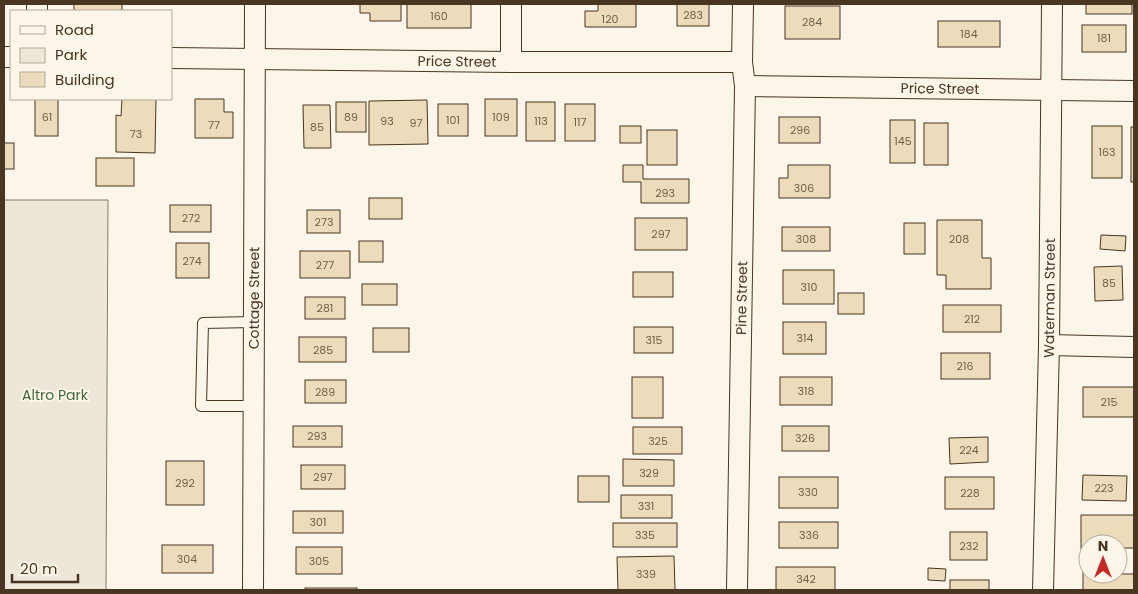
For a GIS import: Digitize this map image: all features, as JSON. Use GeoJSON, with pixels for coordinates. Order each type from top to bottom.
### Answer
{"type":"FeatureCollection","features":[{"type":"Feature","properties":{"kind":"street","name":"Cottage Street"},"geometry":{"type":"LineString","coordinates":[[253,590],[255,4]]}},
{"type":"Feature","properties":{"kind":"street"},"geometry":{"type":"LineString","coordinates":[[511,4],[511,62]]}},
{"type":"Feature","properties":{"kind":"street","name":"Pine Street"},"geometry":{"type":"LineString","coordinates":[[736,590],[744,86],[742,62],[743,4]]}},
{"type":"Feature","properties":{"kind":"street","name":"Waterman Street"},"geometry":{"type":"LineString","coordinates":[[1043,590],[1049,345],[1052,4]]}},
{"type":"Feature","properties":{"kind":"street","name":"Price Street"},"geometry":{"type":"LineString","coordinates":[[172,58],[511,62],[742,62]]}},
{"type":"Feature","properties":{"kind":"street","name":"Price Street"},"geometry":{"type":"LineString","coordinates":[[744,86],[1134,91]]}},
{"type":"Feature","properties":{"kind":"street"},"geometry":{"type":"LineString","coordinates":[[1049,345],[1134,348]]}},
{"type":"Feature","properties":{"kind":"lane"},"geometry":{"type":"LineString","coordinates":[[254,322],[203,323],[201,406],[254,406]]}},
{"type":"Feature","properties":{"kind":"green space","name":"Altro Park"},"geometry":{"type":"Polygon","coordinates":[[[4,200],[108,200],[106,590],[4,590],[4,200]]]}},
{"type":"Feature","properties":{"kind":"building"},"geometry":{"type":"Polygon","coordinates":[[[74,4],[122,4],[122,10],[74,10],[74,4]]]}},
{"type":"Feature","properties":{"kind":"building"},"geometry":{"type":"Polygon","coordinates":[[[360,4],[401,4],[401,21],[370,21],[370,13],[360,13],[360,4]]]}},
{"type":"Feature","properties":{"kind":"building"},"geometry":{"type":"Polygon","coordinates":[[[407,4],[471,4],[471,28],[407,28],[407,4]]]}},
{"type":"Feature","properties":{"kind":"building"},"geometry":{"type":"Polygon","coordinates":[[[598,4],[636,4],[636,27],[585,27],[585,11],[598,11],[598,4]]]}},
{"type":"Feature","properties":{"kind":"building"},"geometry":{"type":"Polygon","coordinates":[[[677,4],[709,4],[709,26],[677,26],[677,4]]]}},
{"type":"Feature","properties":{"kind":"building"},"geometry":{"type":"Polygon","coordinates":[[[1086,4],[1132,4],[1132,14],[1086,14],[1086,4]]]}},
{"type":"Feature","properties":{"kind":"building"},"geometry":{"type":"Polygon","coordinates":[[[785,6],[840,6],[840,39],[785,39],[785,6]]]}},
{"type":"Feature","properties":{"kind":"building"},"geometry":{"type":"Polygon","coordinates":[[[938,21],[1000,21],[1000,47],[938,47],[938,21]]]}},
{"type":"Feature","properties":{"kind":"building"},"geometry":{"type":"Polygon","coordinates":[[[1082,25],[1126,25],[1126,52],[1082,52],[1082,25]]]}},
{"type":"Feature","properties":{"kind":"building"},"geometry":{"type":"Polygon","coordinates":[[[195,99],[224,99],[224,112],[233,112],[233,138],[195,138],[195,99]]]}},
{"type":"Feature","properties":{"kind":"building"},"geometry":{"type":"Polygon","coordinates":[[[485,99],[517,99],[517,136],[485,136],[485,99]]]}},
{"type":"Feature","properties":{"kind":"building"},"geometry":{"type":"Polygon","coordinates":[[[35,100],[58,100],[58,136],[35,136],[35,100]]]}},
{"type":"Feature","properties":{"kind":"building"},"geometry":{"type":"Polygon","coordinates":[[[122,100],[156,100],[155,153],[116,152],[116,115],[121,116],[122,100]]]}},
{"type":"Feature","properties":{"kind":"building"},"geometry":{"type":"Polygon","coordinates":[[[427,100],[428,144],[369,145],[369,101],[427,100]]]}},
{"type":"Feature","properties":{"kind":"building"},"geometry":{"type":"Polygon","coordinates":[[[336,102],[366,102],[366,132],[336,132],[336,102]]]}},
{"type":"Feature","properties":{"kind":"building"},"geometry":{"type":"Polygon","coordinates":[[[526,102],[555,102],[555,141],[526,141],[526,102]]]}},
{"type":"Feature","properties":{"kind":"building"},"geometry":{"type":"Polygon","coordinates":[[[438,104],[468,104],[468,136],[438,136],[438,104]]]}},
{"type":"Feature","properties":{"kind":"building"},"geometry":{"type":"Polygon","coordinates":[[[565,104],[595,104],[595,141],[565,141],[565,104]]]}},
{"type":"Feature","properties":{"kind":"building"},"geometry":{"type":"Polygon","coordinates":[[[303,105],[330,105],[331,148],[304,148],[303,105]]]}},
{"type":"Feature","properties":{"kind":"building"},"geometry":{"type":"Polygon","coordinates":[[[779,117],[820,117],[820,143],[779,143],[779,117]]]}},
{"type":"Feature","properties":{"kind":"building"},"geometry":{"type":"Polygon","coordinates":[[[890,120],[915,120],[915,163],[890,163],[890,120]]]}},
{"type":"Feature","properties":{"kind":"building"},"geometry":{"type":"Polygon","coordinates":[[[924,123],[948,123],[948,165],[924,165],[924,123]]]}},
{"type":"Feature","properties":{"kind":"building"},"geometry":{"type":"Polygon","coordinates":[[[620,126],[641,126],[641,143],[620,143],[620,126]]]}},
{"type":"Feature","properties":{"kind":"building"},"geometry":{"type":"Polygon","coordinates":[[[1092,126],[1122,126],[1122,178],[1092,178],[1092,126]]]}},
{"type":"Feature","properties":{"kind":"building"},"geometry":{"type":"Polygon","coordinates":[[[1131,127],[1134,127],[1134,182],[1131,182],[1131,127]]]}},
{"type":"Feature","properties":{"kind":"building"},"geometry":{"type":"Polygon","coordinates":[[[647,130],[677,130],[677,165],[647,165],[647,130]]]}},
{"type":"Feature","properties":{"kind":"building"},"geometry":{"type":"Polygon","coordinates":[[[4,143],[14,143],[14,169],[4,169],[4,143]]]}},
{"type":"Feature","properties":{"kind":"building"},"geometry":{"type":"Polygon","coordinates":[[[96,158],[134,158],[134,186],[96,186],[96,158]]]}},
{"type":"Feature","properties":{"kind":"building"},"geometry":{"type":"Polygon","coordinates":[[[623,165],[643,165],[643,179],[689,179],[689,203],[641,203],[641,182],[623,182],[623,165]]]}},
{"type":"Feature","properties":{"kind":"building"},"geometry":{"type":"Polygon","coordinates":[[[788,165],[830,165],[830,198],[779,198],[779,178],[788,178],[788,165]]]}},
{"type":"Feature","properties":{"kind":"building"},"geometry":{"type":"Polygon","coordinates":[[[369,198],[402,198],[402,219],[369,219],[369,198]]]}},
{"type":"Feature","properties":{"kind":"building"},"geometry":{"type":"Polygon","coordinates":[[[170,205],[211,205],[211,232],[170,232],[170,205]]]}},
{"type":"Feature","properties":{"kind":"building"},"geometry":{"type":"Polygon","coordinates":[[[307,210],[340,210],[340,233],[307,233],[307,210]]]}},
{"type":"Feature","properties":{"kind":"building"},"geometry":{"type":"Polygon","coordinates":[[[635,218],[687,218],[687,250],[635,250],[635,218]]]}},
{"type":"Feature","properties":{"kind":"building"},"geometry":{"type":"Polygon","coordinates":[[[937,220],[982,220],[982,258],[991,258],[991,289],[946,289],[946,275],[937,275],[937,220]]]}},
{"type":"Feature","properties":{"kind":"building"},"geometry":{"type":"Polygon","coordinates":[[[904,223],[925,223],[925,254],[904,254],[904,223]]]}},
{"type":"Feature","properties":{"kind":"building"},"geometry":{"type":"Polygon","coordinates":[[[782,227],[830,227],[830,251],[782,251],[782,227]]]}},
{"type":"Feature","properties":{"kind":"building"},"geometry":{"type":"Polygon","coordinates":[[[1101,235],[1126,236],[1125,251],[1100,249],[1101,235]]]}},
{"type":"Feature","properties":{"kind":"building"},"geometry":{"type":"Polygon","coordinates":[[[359,241],[383,241],[383,262],[359,262],[359,241]]]}},
{"type":"Feature","properties":{"kind":"building"},"geometry":{"type":"Polygon","coordinates":[[[176,243],[209,243],[209,278],[176,278],[176,243]]]}},
{"type":"Feature","properties":{"kind":"building"},"geometry":{"type":"Polygon","coordinates":[[[300,251],[350,251],[350,278],[300,278],[300,251]]]}},
{"type":"Feature","properties":{"kind":"building"},"geometry":{"type":"Polygon","coordinates":[[[1122,266],[1123,300],[1095,301],[1094,267],[1122,266]]]}},
{"type":"Feature","properties":{"kind":"building"},"geometry":{"type":"Polygon","coordinates":[[[783,270],[834,270],[834,304],[783,304],[783,270]]]}},
{"type":"Feature","properties":{"kind":"building"},"geometry":{"type":"Polygon","coordinates":[[[633,272],[673,272],[673,297],[633,297],[633,272]]]}},
{"type":"Feature","properties":{"kind":"building"},"geometry":{"type":"Polygon","coordinates":[[[362,284],[397,284],[397,305],[362,305],[362,284]]]}},
{"type":"Feature","properties":{"kind":"building"},"geometry":{"type":"Polygon","coordinates":[[[838,293],[864,293],[864,314],[838,314],[838,293]]]}},
{"type":"Feature","properties":{"kind":"building"},"geometry":{"type":"Polygon","coordinates":[[[305,297],[345,297],[345,319],[305,319],[305,297]]]}},
{"type":"Feature","properties":{"kind":"building"},"geometry":{"type":"Polygon","coordinates":[[[943,305],[1001,305],[1001,332],[943,332],[943,305]]]}},
{"type":"Feature","properties":{"kind":"building"},"geometry":{"type":"Polygon","coordinates":[[[783,322],[826,322],[826,354],[783,354],[783,322]]]}},
{"type":"Feature","properties":{"kind":"building"},"geometry":{"type":"Polygon","coordinates":[[[634,327],[673,327],[673,353],[634,353],[634,327]]]}},
{"type":"Feature","properties":{"kind":"building"},"geometry":{"type":"Polygon","coordinates":[[[373,328],[409,328],[409,352],[373,352],[373,328]]]}},
{"type":"Feature","properties":{"kind":"building"},"geometry":{"type":"Polygon","coordinates":[[[299,337],[346,337],[346,362],[299,362],[299,337]]]}},
{"type":"Feature","properties":{"kind":"building"},"geometry":{"type":"Polygon","coordinates":[[[941,353],[990,353],[990,379],[941,379],[941,353]]]}},
{"type":"Feature","properties":{"kind":"building"},"geometry":{"type":"Polygon","coordinates":[[[632,377],[663,377],[663,418],[632,418],[632,377]]]}},
{"type":"Feature","properties":{"kind":"building"},"geometry":{"type":"Polygon","coordinates":[[[780,377],[832,377],[832,405],[780,405],[780,377]]]}},
{"type":"Feature","properties":{"kind":"building"},"geometry":{"type":"Polygon","coordinates":[[[305,380],[346,380],[346,403],[305,403],[305,380]]]}},
{"type":"Feature","properties":{"kind":"building"},"geometry":{"type":"Polygon","coordinates":[[[1083,387],[1134,387],[1134,417],[1083,417],[1083,387]]]}},
{"type":"Feature","properties":{"kind":"building"},"geometry":{"type":"Polygon","coordinates":[[[293,426],[342,426],[342,447],[293,447],[293,426]]]}},
{"type":"Feature","properties":{"kind":"building"},"geometry":{"type":"Polygon","coordinates":[[[782,426],[829,426],[829,451],[782,451],[782,426]]]}},
{"type":"Feature","properties":{"kind":"building"},"geometry":{"type":"Polygon","coordinates":[[[633,427],[682,427],[682,454],[633,454],[633,427]]]}},
{"type":"Feature","properties":{"kind":"building"},"geometry":{"type":"Polygon","coordinates":[[[988,437],[988,462],[950,464],[949,438],[988,437]]]}},
{"type":"Feature","properties":{"kind":"building"},"geometry":{"type":"Polygon","coordinates":[[[623,459],[674,460],[674,486],[623,486],[623,459]]]}},
{"type":"Feature","properties":{"kind":"building"},"geometry":{"type":"Polygon","coordinates":[[[166,461],[204,461],[204,505],[166,505],[166,461]]]}},
{"type":"Feature","properties":{"kind":"building"},"geometry":{"type":"Polygon","coordinates":[[[301,465],[345,465],[345,489],[301,489],[301,465]]]}},
{"type":"Feature","properties":{"kind":"building"},"geometry":{"type":"Polygon","coordinates":[[[1083,475],[1127,476],[1126,501],[1082,500],[1083,475]]]}},
{"type":"Feature","properties":{"kind":"building"},"geometry":{"type":"Polygon","coordinates":[[[578,476],[609,476],[609,502],[578,502],[578,476]]]}},
{"type":"Feature","properties":{"kind":"building"},"geometry":{"type":"Polygon","coordinates":[[[779,477],[838,477],[838,508],[779,508],[779,477]]]}},
{"type":"Feature","properties":{"kind":"building"},"geometry":{"type":"Polygon","coordinates":[[[945,477],[994,477],[994,509],[945,509],[945,477]]]}},
{"type":"Feature","properties":{"kind":"building"},"geometry":{"type":"Polygon","coordinates":[[[621,495],[672,495],[672,518],[621,518],[621,495]]]}},
{"type":"Feature","properties":{"kind":"building"},"geometry":{"type":"Polygon","coordinates":[[[293,511],[343,511],[343,533],[293,533],[293,511]]]}},
{"type":"Feature","properties":{"kind":"building"},"geometry":{"type":"Polygon","coordinates":[[[1081,515],[1134,515],[1134,548],[1128,548],[1128,534],[1081,534],[1081,515]]]}},
{"type":"Feature","properties":{"kind":"building"},"geometry":{"type":"Polygon","coordinates":[[[779,522],[838,522],[838,548],[779,548],[779,522]]]}},
{"type":"Feature","properties":{"kind":"building"},"geometry":{"type":"Polygon","coordinates":[[[613,523],[677,523],[677,547],[613,547],[613,523]]]}},
{"type":"Feature","properties":{"kind":"building"},"geometry":{"type":"Polygon","coordinates":[[[950,532],[987,532],[987,560],[950,560],[950,532]]]}},
{"type":"Feature","properties":{"kind":"building"},"geometry":{"type":"Polygon","coordinates":[[[162,545],[213,545],[213,573],[162,573],[162,545]]]}},
{"type":"Feature","properties":{"kind":"building"},"geometry":{"type":"Polygon","coordinates":[[[296,547],[342,547],[342,574],[296,574],[296,547]]]}},
{"type":"Feature","properties":{"kind":"building"},"geometry":{"type":"Polygon","coordinates":[[[674,556],[675,590],[618,590],[617,557],[674,556]]]}},
{"type":"Feature","properties":{"kind":"building"},"geometry":{"type":"Polygon","coordinates":[[[776,567],[835,567],[835,590],[776,590],[776,567]]]}},
{"type":"Feature","properties":{"kind":"building"},"geometry":{"type":"Polygon","coordinates":[[[928,568],[946,569],[945,581],[928,580],[928,568]]]}},
{"type":"Feature","properties":{"kind":"building"},"geometry":{"type":"Polygon","coordinates":[[[1128,574],[1134,574],[1134,590],[1083,590],[1083,584],[1128,584],[1128,574]]]}},
{"type":"Feature","properties":{"kind":"building"},"geometry":{"type":"Polygon","coordinates":[[[950,580],[989,580],[989,590],[950,590],[950,580]]]}},
{"type":"Feature","properties":{"kind":"building"},"geometry":{"type":"Polygon","coordinates":[[[305,588],[357,588],[357,590],[305,590],[305,588]]]}}]}
